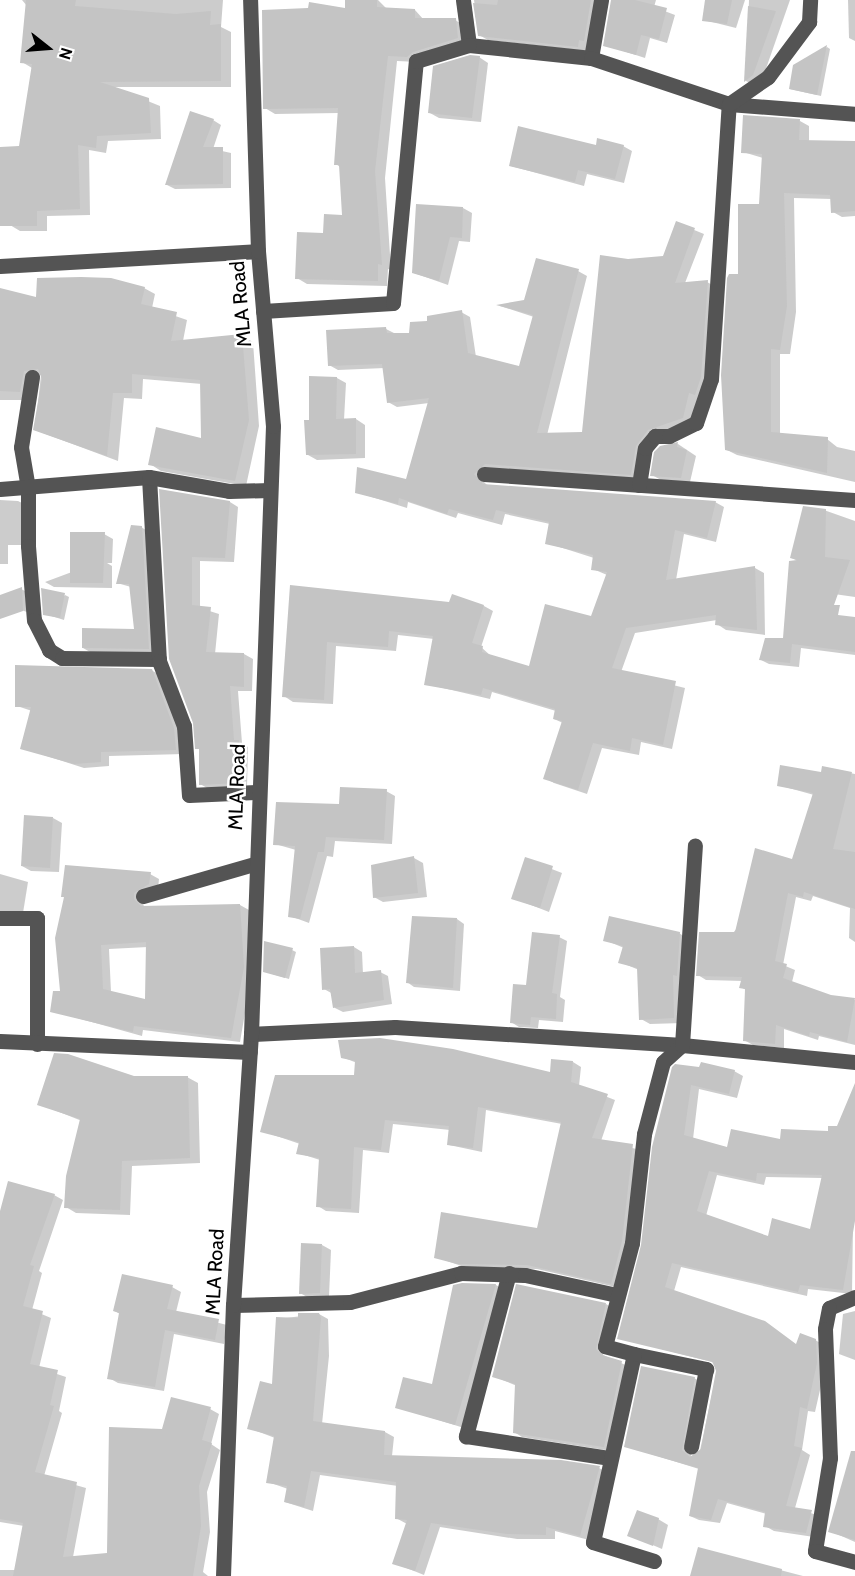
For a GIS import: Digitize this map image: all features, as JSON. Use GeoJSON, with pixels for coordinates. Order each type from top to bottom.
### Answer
{"type":"FeatureCollection","features":[{"type":"Feature","properties":{"kind":"street","name":"MLA Road"},"geometry":{"type":"LineString","coordinates":[[223,1576],[233,1305],[251,1034],[254,864],[273,426],[258,251],[250,0]]}},
{"type":"Feature","properties":{"kind":"street"},"geometry":{"type":"LineString","coordinates":[[463,0],[469,45]]}},
{"type":"Feature","properties":{"kind":"street"},"geometry":{"type":"LineString","coordinates":[[591,58],[601,0]]}},
{"type":"Feature","properties":{"kind":"street"},"geometry":{"type":"LineString","coordinates":[[729,104],[768,76],[809,22],[810,0]]}},
{"type":"Feature","properties":{"kind":"street"},"geometry":{"type":"LineString","coordinates":[[263,311],[393,303],[416,61],[469,45],[591,58],[729,104],[855,114]]}},
{"type":"Feature","properties":{"kind":"street"},"geometry":{"type":"LineString","coordinates":[[639,485],[645,448],[655,436],[669,436],[696,423],[711,378],[729,104]]}},
{"type":"Feature","properties":{"kind":"street"},"geometry":{"type":"LineString","coordinates":[[0,266],[258,251]]}},
{"type":"Feature","properties":{"kind":"street"},"geometry":{"type":"LineString","coordinates":[[32,377],[21,447],[28,488],[28,546],[34,620],[49,650],[62,658],[159,659]]}},
{"type":"Feature","properties":{"kind":"street"},"geometry":{"type":"LineString","coordinates":[[484,474],[855,500]]}},
{"type":"Feature","properties":{"kind":"street"},"geometry":{"type":"LineString","coordinates":[[0,489],[149,477],[229,491],[270,490]]}},
{"type":"Feature","properties":{"kind":"street"},"geometry":{"type":"LineString","coordinates":[[149,477],[159,659],[184,726],[189,795],[257,792]]}},
{"type":"Feature","properties":{"kind":"street"},"geometry":{"type":"LineString","coordinates":[[692,1447],[706,1369],[605,1346],[616,1295],[632,1243],[644,1134],[663,1062],[682,1045],[695,845]]}},
{"type":"Feature","properties":{"kind":"street"},"geometry":{"type":"LineString","coordinates":[[143,896],[254,864]]}},
{"type":"Feature","properties":{"kind":"street"},"geometry":{"type":"LineString","coordinates":[[0,918],[37,918],[37,1044]]}},
{"type":"Feature","properties":{"kind":"street"},"geometry":{"type":"LineString","coordinates":[[251,1034],[395,1027],[682,1045],[855,1062]]}},
{"type":"Feature","properties":{"kind":"street"},"geometry":{"type":"LineString","coordinates":[[0,1041],[250,1052]]}},
{"type":"Feature","properties":{"kind":"street"},"geometry":{"type":"LineString","coordinates":[[233,1305],[350,1302],[461,1273],[509,1273],[616,1295]]}},
{"type":"Feature","properties":{"kind":"street"},"geometry":{"type":"LineString","coordinates":[[509,1273],[466,1436],[610,1458]]}},
{"type":"Feature","properties":{"kind":"street"},"geometry":{"type":"LineString","coordinates":[[855,1297],[829,1308],[825,1329],[830,1458],[815,1551],[855,1562]]}},
{"type":"Feature","properties":{"kind":"street"},"geometry":{"type":"LineString","coordinates":[[634,1354],[593,1542],[654,1561]]}},
{"type":"Feature","properties":{"kind":"building"},"geometry":{"type":"Polygon","coordinates":[[[26,0],[76,0],[75,6],[176,14],[211,11],[210,25],[221,24],[221,81],[100,82],[149,98],[151,133],[97,136],[96,148],[78,145],[80,209],[37,211],[37,226],[0,226],[0,147],[19,146],[32,64],[20,63],[26,0]]]}},
{"type":"Feature","properties":{"kind":"building"},"geometry":{"type":"Polygon","coordinates":[[[345,0],[377,0],[377,7],[415,9],[415,18],[456,18],[458,38],[413,52],[407,57],[388,56],[375,171],[382,265],[378,264],[378,281],[295,279],[297,232],[323,233],[324,214],[342,215],[339,165],[334,165],[338,108],[263,109],[262,10],[308,8],[309,2],[345,8],[345,0]]]}},
{"type":"Feature","properties":{"kind":"building"},"geometry":{"type":"Polygon","coordinates":[[[498,0],[591,0],[584,41],[579,40],[578,47],[478,36],[473,3],[497,5],[498,0]]]}},
{"type":"Feature","properties":{"kind":"building"},"geometry":{"type":"Polygon","coordinates":[[[611,0],[635,0],[667,8],[659,39],[641,35],[636,55],[603,46],[611,0]]]}},
{"type":"Feature","properties":{"kind":"building"},"geometry":{"type":"Polygon","coordinates":[[[705,0],[732,0],[727,24],[702,21],[705,0]]]}},
{"type":"Feature","properties":{"kind":"building"},"geometry":{"type":"Polygon","coordinates":[[[748,6],[776,11],[753,75],[744,82],[748,6]]]}},
{"type":"Feature","properties":{"kind":"building"},"geometry":{"type":"Polygon","coordinates":[[[827,45],[817,95],[789,89],[793,65],[827,45]]]}},
{"type":"Feature","properties":{"kind":"building"},"geometry":{"type":"Polygon","coordinates":[[[470,55],[480,56],[472,118],[428,113],[433,66],[470,55]]]}},
{"type":"Feature","properties":{"kind":"building"},"geometry":{"type":"Polygon","coordinates":[[[190,111],[214,119],[203,147],[223,147],[223,184],[165,185],[190,111]]]}},
{"type":"Feature","properties":{"kind":"building"},"geometry":{"type":"Polygon","coordinates":[[[743,115],[800,119],[799,140],[855,141],[855,211],[831,213],[830,195],[784,193],[787,306],[780,350],[771,349],[771,432],[828,437],[827,473],[725,450],[721,375],[727,278],[729,274],[738,274],[738,204],[759,204],[762,154],[741,153],[743,115]]]}},
{"type":"Feature","properties":{"kind":"building"},"geometry":{"type":"Polygon","coordinates":[[[518,126],[596,145],[597,138],[624,145],[615,179],[578,170],[575,182],[509,166],[518,126]]]}},
{"type":"Feature","properties":{"kind":"building"},"geometry":{"type":"Polygon","coordinates":[[[416,204],[463,207],[462,238],[450,237],[439,281],[412,273],[416,204]]]}},
{"type":"Feature","properties":{"kind":"building"},"geometry":{"type":"Polygon","coordinates":[[[676,221],[695,228],[675,283],[708,280],[701,377],[695,395],[689,393],[683,418],[648,430],[636,446],[631,475],[485,464],[474,474],[483,484],[716,501],[707,538],[675,530],[666,580],[755,566],[757,630],[715,625],[716,615],[626,628],[612,668],[676,681],[663,745],[632,738],[630,751],[593,743],[578,790],[543,779],[562,721],[553,719],[555,709],[483,688],[481,695],[424,685],[433,636],[389,631],[388,647],[327,642],[324,700],[282,697],[290,585],[449,602],[452,594],[484,605],[472,643],[483,646],[482,652],[529,666],[545,604],[591,616],[607,572],[591,570],[593,555],[545,544],[549,522],[496,510],[493,520],[449,509],[447,514],[399,498],[398,504],[355,493],[357,467],[406,479],[429,398],[387,403],[382,364],[328,366],[326,330],[386,327],[387,333],[409,333],[410,322],[427,321],[427,316],[462,310],[468,353],[519,366],[533,315],[496,305],[524,300],[536,258],[579,269],[537,433],[582,432],[600,255],[628,259],[663,256],[676,221]]]}},
{"type":"Feature","properties":{"kind":"building"},"geometry":{"type":"Polygon","coordinates":[[[37,278],[111,278],[145,287],[141,304],[177,312],[171,341],[242,334],[249,420],[235,481],[148,465],[156,427],[201,438],[200,380],[132,374],[132,393],[113,393],[107,456],[33,430],[42,379],[38,369],[24,371],[20,392],[0,391],[0,288],[36,297],[37,278]]]}},
{"type":"Feature","properties":{"kind":"building"},"geometry":{"type":"Polygon","coordinates":[[[309,376],[337,377],[336,419],[356,418],[356,454],[306,455],[304,420],[309,420],[309,376]]]}},
{"type":"Feature","properties":{"kind":"building"},"geometry":{"type":"Polygon","coordinates":[[[678,442],[677,447],[687,450],[681,478],[650,476],[654,452],[660,446],[678,442]]]}},
{"type":"Feature","properties":{"kind":"building"},"geometry":{"type":"Polygon","coordinates":[[[159,489],[230,501],[225,558],[192,557],[192,605],[211,607],[206,652],[244,653],[244,687],[230,686],[234,740],[239,740],[239,783],[199,785],[199,749],[195,749],[193,723],[169,659],[159,489]]]}},
{"type":"Feature","properties":{"kind":"building"},"geometry":{"type":"Polygon","coordinates":[[[803,506],[826,509],[825,557],[850,560],[834,605],[840,605],[838,615],[855,617],[855,652],[792,644],[790,663],[759,660],[765,638],[783,638],[789,561],[797,560],[790,558],[803,506]]]}},
{"type":"Feature","properties":{"kind":"building"},"geometry":{"type":"Polygon","coordinates":[[[131,525],[142,526],[149,649],[82,648],[82,628],[134,629],[129,584],[116,584],[131,525]]]}},
{"type":"Feature","properties":{"kind":"building"},"geometry":{"type":"Polygon","coordinates":[[[70,532],[105,532],[103,583],[70,583],[70,532]]]}},
{"type":"Feature","properties":{"kind":"building"},"geometry":{"type":"Polygon","coordinates":[[[22,587],[23,611],[0,619],[0,595],[22,587]]]}},
{"type":"Feature","properties":{"kind":"building"},"geometry":{"type":"Polygon","coordinates":[[[41,588],[65,593],[60,618],[43,615],[41,588]]]}},
{"type":"Feature","properties":{"kind":"building"},"geometry":{"type":"Polygon","coordinates":[[[15,665],[152,669],[174,728],[176,750],[101,752],[101,762],[74,764],[20,749],[31,707],[15,707],[15,665]]]}},
{"type":"Feature","properties":{"kind":"building"},"geometry":{"type":"Polygon","coordinates":[[[780,765],[821,772],[822,766],[852,772],[833,849],[855,852],[855,909],[804,892],[803,897],[788,893],[775,961],[787,964],[783,978],[831,995],[855,998],[847,1042],[810,1032],[809,1036],[776,1025],[775,1044],[743,1041],[745,989],[739,988],[742,977],[696,976],[699,932],[735,932],[755,848],[792,859],[813,793],[777,786],[780,765]]]}},
{"type":"Feature","properties":{"kind":"building"},"geometry":{"type":"Polygon","coordinates":[[[340,787],[387,789],[384,840],[326,837],[324,852],[318,852],[300,919],[288,917],[295,846],[273,845],[276,802],[339,804],[340,787]]]}},
{"type":"Feature","properties":{"kind":"building"},"geometry":{"type":"Polygon","coordinates":[[[24,815],[53,817],[50,868],[21,866],[24,815]]]}},
{"type":"Feature","properties":{"kind":"building"},"geometry":{"type":"Polygon","coordinates":[[[414,856],[418,893],[373,898],[371,865],[414,856]]]}},
{"type":"Feature","properties":{"kind":"building"},"geometry":{"type":"Polygon","coordinates":[[[525,857],[553,866],[540,908],[511,899],[525,857]]]}},
{"type":"Feature","properties":{"kind":"building"},"geometry":{"type":"Polygon","coordinates":[[[65,865],[151,872],[149,884],[134,893],[134,899],[141,906],[240,904],[244,967],[231,1038],[134,1026],[133,1032],[50,1012],[53,991],[60,991],[55,938],[64,897],[61,897],[65,865]],[[146,942],[101,945],[103,989],[145,999],[146,942]]]}},
{"type":"Feature","properties":{"kind":"building"},"geometry":{"type":"Polygon","coordinates":[[[412,916],[457,918],[453,988],[406,983],[412,916]]]}},
{"type":"Feature","properties":{"kind":"building"},"geometry":{"type":"Polygon","coordinates":[[[609,916],[680,932],[677,976],[673,975],[674,1018],[639,1020],[637,968],[618,963],[623,946],[603,941],[609,916]]]}},
{"type":"Feature","properties":{"kind":"building"},"geometry":{"type":"Polygon","coordinates":[[[532,932],[560,935],[552,993],[557,994],[556,1019],[531,1017],[530,1025],[510,1023],[513,984],[526,985],[532,932]]]}},
{"type":"Feature","properties":{"kind":"building"},"geometry":{"type":"Polygon","coordinates":[[[264,941],[293,948],[285,978],[263,972],[264,941]]]}},
{"type":"Feature","properties":{"kind":"building"},"geometry":{"type":"Polygon","coordinates":[[[354,946],[355,973],[381,970],[384,1000],[333,1008],[330,989],[322,990],[320,948],[354,946]]]}},
{"type":"Feature","properties":{"kind":"building"},"geometry":{"type":"Polygon","coordinates":[[[380,1038],[453,1049],[550,1072],[551,1059],[573,1061],[571,1082],[608,1094],[592,1138],[633,1144],[622,1241],[611,1284],[527,1265],[457,1264],[434,1258],[441,1212],[537,1228],[561,1122],[478,1107],[473,1148],[447,1145],[449,1126],[385,1120],[381,1150],[354,1147],[351,1209],[316,1207],[319,1158],[296,1154],[299,1142],[260,1132],[275,1075],[354,1075],[355,1061],[341,1058],[338,1040],[380,1038]]]}},
{"type":"Feature","properties":{"kind":"building"},"geometry":{"type":"Polygon","coordinates":[[[54,1053],[68,1054],[134,1076],[188,1076],[190,1158],[122,1161],[120,1210],[64,1208],[66,1176],[80,1119],[37,1105],[54,1053]]]}},
{"type":"Feature","properties":{"kind":"building"},"geometry":{"type":"Polygon","coordinates":[[[701,1062],[735,1070],[729,1094],[691,1085],[684,1135],[727,1147],[731,1129],[780,1139],[781,1129],[828,1131],[828,1126],[837,1126],[855,1083],[855,1221],[843,1290],[800,1285],[798,1292],[672,1263],[665,1287],[765,1321],[796,1344],[800,1333],[816,1339],[817,1363],[807,1409],[800,1407],[794,1446],[802,1448],[786,1506],[812,1510],[806,1533],[763,1527],[765,1512],[718,1499],[711,1520],[689,1516],[698,1468],[624,1447],[641,1366],[695,1377],[682,1450],[690,1457],[701,1449],[716,1371],[713,1362],[617,1339],[641,1245],[652,1147],[672,1067],[675,1064],[699,1067],[701,1062]],[[709,1171],[697,1211],[768,1236],[772,1218],[810,1229],[822,1175],[757,1173],[756,1181],[709,1171]]]}},
{"type":"Feature","properties":{"kind":"building"},"geometry":{"type":"Polygon","coordinates":[[[8,1181],[55,1194],[30,1265],[34,1266],[23,1306],[43,1311],[30,1364],[58,1370],[50,1405],[54,1406],[35,1472],[77,1482],[63,1557],[107,1553],[109,1427],[162,1429],[171,1397],[211,1407],[202,1440],[212,1443],[199,1486],[201,1526],[193,1576],[13,1576],[23,1523],[0,1519],[0,1211],[8,1181]]]}},
{"type":"Feature","properties":{"kind":"building"},"geometry":{"type":"Polygon","coordinates":[[[301,1243],[322,1244],[320,1293],[299,1294],[301,1243]]]}},
{"type":"Feature","properties":{"kind":"building"},"geometry":{"type":"Polygon","coordinates":[[[122,1274],[173,1285],[167,1309],[219,1319],[215,1340],[165,1330],[155,1387],[107,1379],[119,1313],[113,1311],[122,1274]]]}},
{"type":"Feature","properties":{"kind":"building"},"geometry":{"type":"Polygon","coordinates":[[[496,1284],[455,1425],[395,1408],[403,1377],[432,1384],[453,1285],[496,1284]]]}},
{"type":"Feature","properties":{"kind":"building"},"geometry":{"type":"Polygon","coordinates":[[[516,1284],[606,1303],[596,1349],[602,1355],[622,1361],[604,1447],[513,1433],[515,1384],[492,1377],[516,1284]]]}},
{"type":"Feature","properties":{"kind":"building"},"geometry":{"type":"Polygon","coordinates":[[[298,1313],[319,1313],[321,1318],[313,1421],[385,1431],[384,1455],[561,1460],[600,1466],[580,1536],[546,1527],[546,1535],[507,1534],[431,1523],[415,1571],[392,1564],[407,1520],[395,1519],[396,1482],[311,1471],[304,1507],[284,1502],[287,1486],[266,1483],[274,1436],[247,1429],[260,1381],[272,1384],[276,1317],[298,1318],[298,1313]]]}},
{"type":"Feature","properties":{"kind":"building"},"geometry":{"type":"Polygon","coordinates":[[[851,1451],[855,1451],[855,1540],[828,1532],[851,1451]]]}},
{"type":"Feature","properties":{"kind":"building"},"geometry":{"type":"Polygon","coordinates":[[[637,1510],[659,1518],[653,1546],[627,1536],[637,1510]]]}},
{"type":"Feature","properties":{"kind":"building"},"geometry":{"type":"Polygon","coordinates":[[[698,1547],[782,1569],[781,1576],[690,1576],[698,1547]]]}}]}
